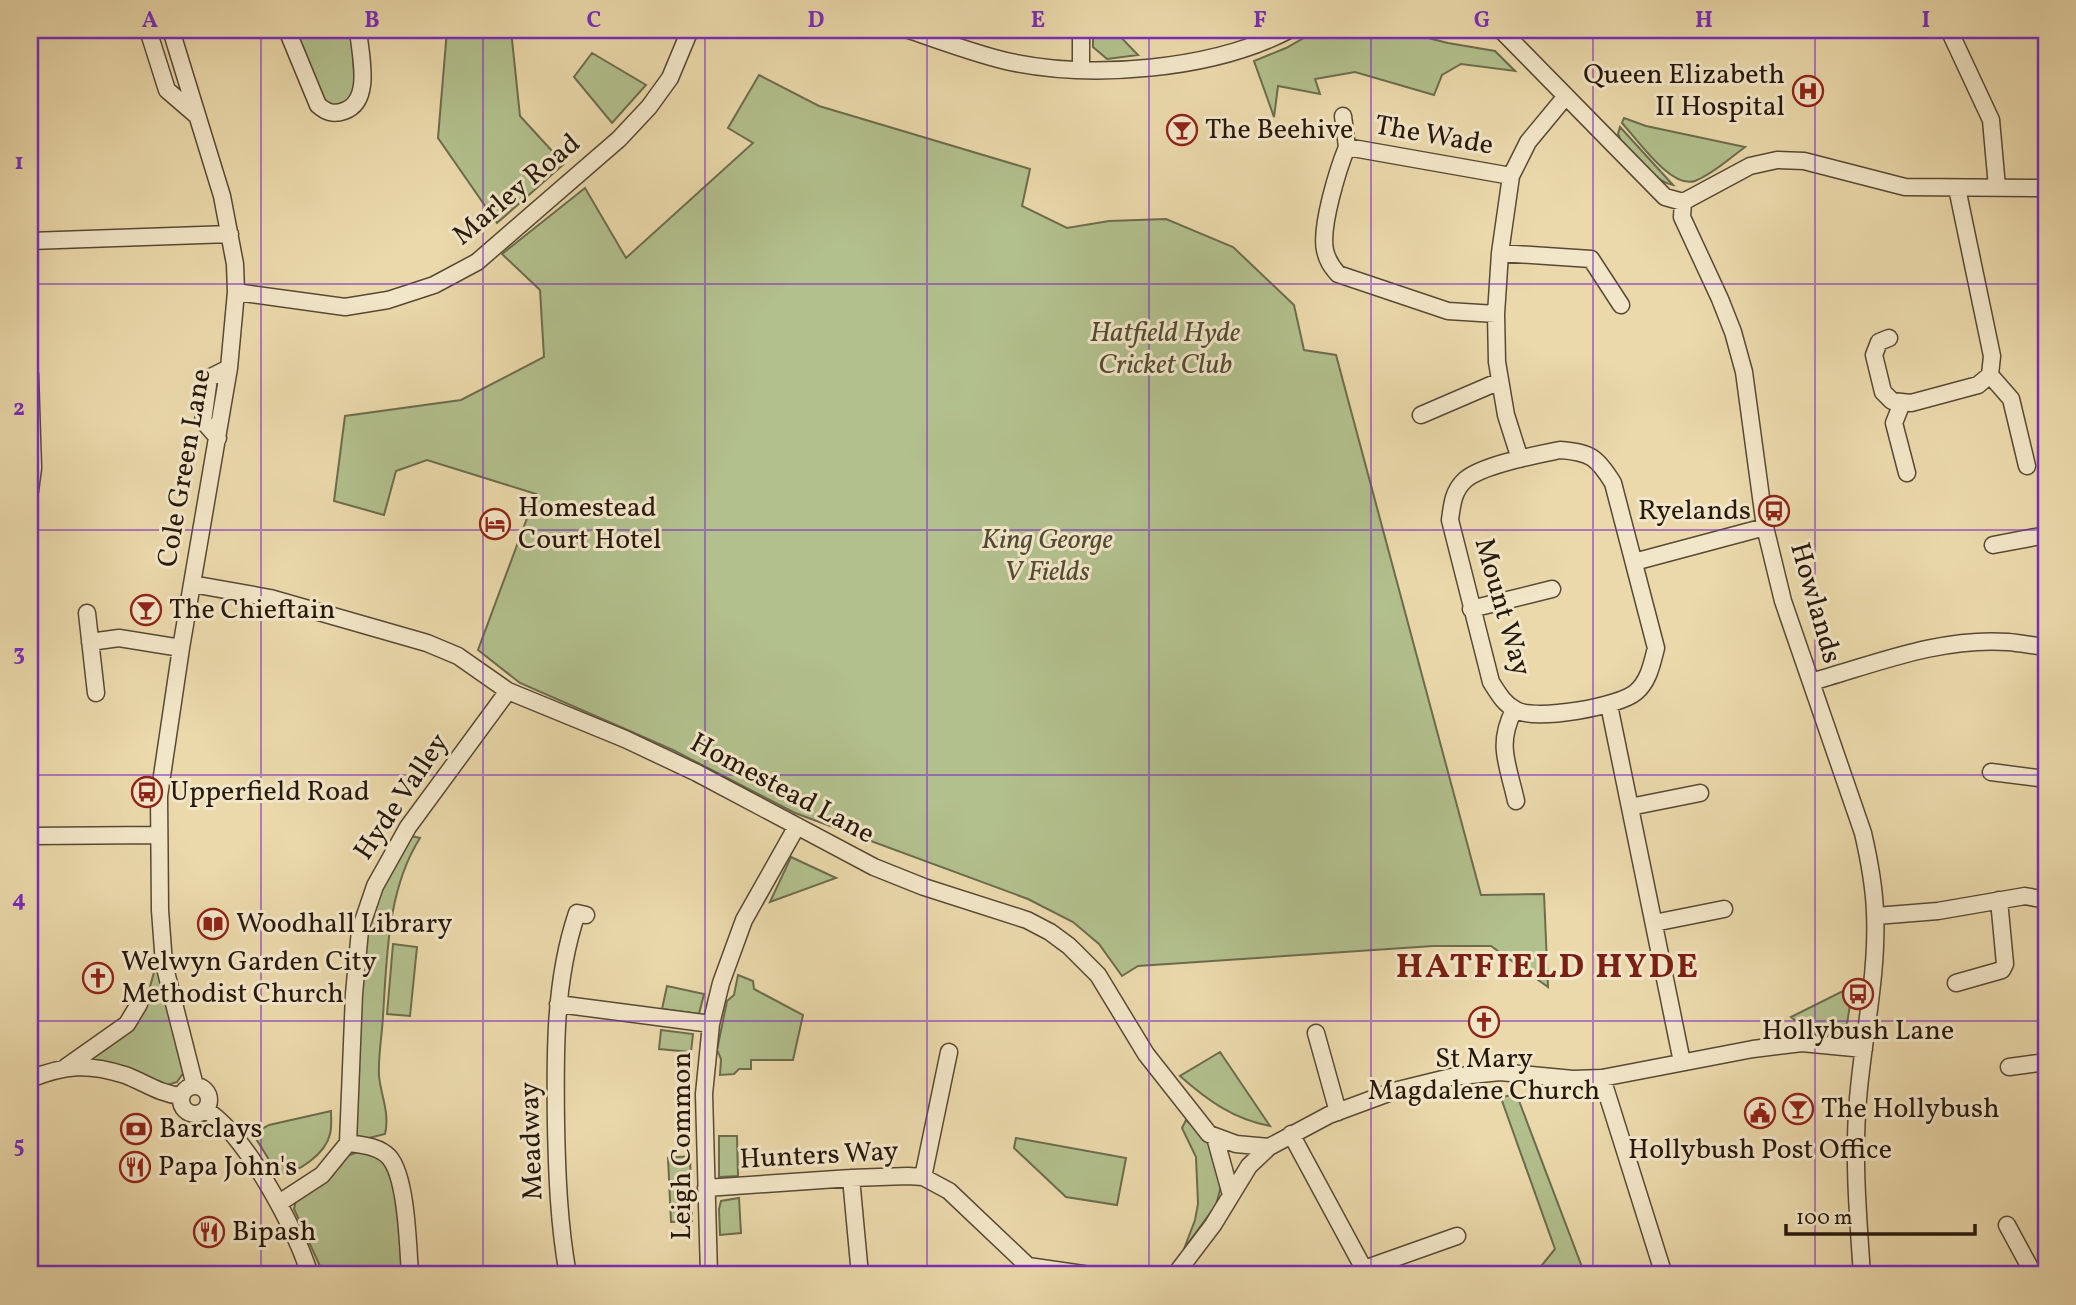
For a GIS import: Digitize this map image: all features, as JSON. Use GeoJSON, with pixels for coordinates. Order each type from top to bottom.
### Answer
{"type":"FeatureCollection","features":[{"type":"Feature","properties":{"kind":"street"},"geometry":{"type":"LineString","coordinates":[[148,30],[167,90],[196,115]]}},
{"type":"Feature","properties":{"kind":"street","name":"Cole Green Lane"},"geometry":{"type":"LineString","coordinates":[[171,30],[222,196],[235,264],[236,292],[229,368],[209,378],[203,421],[218,438],[181,648],[159,796],[159,910],[164,964],[194,1086]]}},
{"type":"Feature","properties":{"kind":"street"},"geometry":{"type":"LineString","coordinates":[[287,30],[314,97],[326,112],[337,113],[355,106],[360,97],[362,87],[358,30]]}},
{"type":"Feature","properties":{"kind":"street","name":"Marley Road"},"geometry":{"type":"LineString","coordinates":[[236,292],[345,307],[388,300],[434,285],[477,262],[619,139],[649,107],[670,78],[690,30]]}},
{"type":"Feature","properties":{"kind":"street"},"geometry":{"type":"LineString","coordinates":[[909,30],[1007,61],[1049,68],[1101,71],[1165,66],[1204,59],[1270,40],[1289,30]]}},
{"type":"Feature","properties":{"kind":"street"},"geometry":{"type":"LineString","coordinates":[[1081,69],[1082,30]]}},
{"type":"Feature","properties":{"kind":"street"},"geometry":{"type":"LineString","coordinates":[[1501,30],[1665,197],[1683,202],[1751,166],[1777,160],[1804,161],[1905,187],[2046,188]]}},
{"type":"Feature","properties":{"kind":"street"},"geometry":{"type":"LineString","coordinates":[[1949,30],[1991,120],[1997,187]]}},
{"type":"Feature","properties":{"kind":"street"},"geometry":{"type":"LineString","coordinates":[[1520,459],[1506,415],[1500,381],[1496,314],[1500,253],[1511,176],[1528,142],[1566,96]]}},
{"type":"Feature","properties":{"kind":"street","name":"The Wade"},"geometry":{"type":"LineString","coordinates":[[1343,116],[1347,147],[1339,168],[1323,237],[1329,263],[1338,274],[1448,311],[1496,314]]}},
{"type":"Feature","properties":{"kind":"street","name":"The Wade"},"geometry":{"type":"LineString","coordinates":[[1347,147],[1511,176]]}},
{"type":"Feature","properties":{"kind":"street"},"geometry":{"type":"LineString","coordinates":[[1889,338],[1879,342],[1874,355],[1883,392],[1892,401],[1911,403],[1978,385],[1990,374],[1992,356],[1957,188]]}},
{"type":"Feature","properties":{"kind":"street","name":"Howlands"},"geometry":{"type":"LineString","coordinates":[[1683,202],[1682,217],[1733,332],[1744,372],[1765,527],[1783,601],[1863,833],[1874,892],[1871,995],[1855,1148],[1862,1275]]}},
{"type":"Feature","properties":{"kind":"street"},"geometry":{"type":"LineString","coordinates":[[30,242],[230,234]]}},
{"type":"Feature","properties":{"kind":"street"},"geometry":{"type":"LineString","coordinates":[[1500,253],[1591,259],[1621,305]]}},
{"type":"Feature","properties":{"kind":"street"},"geometry":{"type":"LineString","coordinates":[[30,374],[33,468],[30,491]]}},
{"type":"Feature","properties":{"kind":"street"},"geometry":{"type":"LineString","coordinates":[[1990,374],[2011,399],[2027,466]]}},
{"type":"Feature","properties":{"kind":"street"},"geometry":{"type":"LineString","coordinates":[[1421,415],[1500,381]]}},
{"type":"Feature","properties":{"kind":"street"},"geometry":{"type":"LineString","coordinates":[[1902,403],[1894,423],[1907,473]]}},
{"type":"Feature","properties":{"kind":"street","name":"Mount Way"},"geometry":{"type":"LineString","coordinates":[[1560,450],[1583,452],[1600,462],[1613,483],[1656,648],[1651,670],[1638,690],[1623,700],[1609,705],[1529,715],[1514,710],[1502,700],[1491,682],[1450,520],[1452,501],[1466,479],[1520,459],[1560,450]]}},
{"type":"Feature","properties":{"kind":"street"},"geometry":{"type":"LineString","coordinates":[[1634,562],[1765,527]]}},
{"type":"Feature","properties":{"kind":"street"},"geometry":{"type":"LineString","coordinates":[[1993,545],[2046,535]]}},
{"type":"Feature","properties":{"kind":"street","name":"Homestead Lane"},"geometry":{"type":"LineString","coordinates":[[192,584],[270,598],[427,643],[458,656],[508,691],[625,739],[697,773],[874,867],[924,887],[1027,920],[1050,932],[1098,975],[1146,1054],[1200,1125],[1214,1137]]}},
{"type":"Feature","properties":{"kind":"street"},"geometry":{"type":"LineString","coordinates":[[1471,609],[1552,589]]}},
{"type":"Feature","properties":{"kind":"street"},"geometry":{"type":"LineString","coordinates":[[88,613],[96,693]]}},
{"type":"Feature","properties":{"kind":"street"},"geometry":{"type":"LineString","coordinates":[[90,642],[119,638],[181,648]]}},
{"type":"Feature","properties":{"kind":"street"},"geometry":{"type":"LineString","coordinates":[[1811,682],[1917,651],[1958,643],[2008,642],[2046,648]]}},
{"type":"Feature","properties":{"kind":"street","name":"Hyde Valley"},"geometry":{"type":"LineString","coordinates":[[348,1143],[354,994],[360,930],[375,886],[408,827],[508,691]]}},
{"type":"Feature","properties":{"kind":"street"},"geometry":{"type":"LineString","coordinates":[[1609,705],[1682,1062]]}},
{"type":"Feature","properties":{"kind":"street"},"geometry":{"type":"LineString","coordinates":[[1514,710],[1506,726],[1503,743],[1516,801]]}},
{"type":"Feature","properties":{"kind":"street"},"geometry":{"type":"LineString","coordinates":[[1991,772],[2046,779]]}},
{"type":"Feature","properties":{"kind":"street"},"geometry":{"type":"LineString","coordinates":[[1630,807],[1700,793]]}},
{"type":"Feature","properties":{"kind":"street","name":"Leigh Common"},"geometry":{"type":"LineString","coordinates":[[709,1275],[704,1094],[710,1024],[721,983],[744,920],[797,826]]}},
{"type":"Feature","properties":{"kind":"street"},"geometry":{"type":"LineString","coordinates":[[30,836],[158,835]]}},
{"type":"Feature","properties":{"kind":"street"},"geometry":{"type":"LineString","coordinates":[[1875,916],[1938,911],[2025,896],[2046,900]]}},
{"type":"Feature","properties":{"kind":"street"},"geometry":{"type":"LineString","coordinates":[[1956,984],[2002,970],[2005,964],[1999,900]]}},
{"type":"Feature","properties":{"kind":"street"},"geometry":{"type":"LineString","coordinates":[[1654,923],[1724,909]]}},
{"type":"Feature","properties":{"kind":"street","name":"Meadway"},"geometry":{"type":"LineString","coordinates":[[568,1275],[557,1182],[555,1091],[559,983],[568,938],[577,913],[586,915]]}},
{"type":"Feature","properties":{"kind":"street"},"geometry":{"type":"LineString","coordinates":[[30,1079],[66,1066],[127,1024],[139,1004]]}},
{"type":"Feature","properties":{"kind":"street"},"geometry":{"type":"LineString","coordinates":[[558,1004],[710,1024]]}},
{"type":"Feature","properties":{"kind":"street"},"geometry":{"type":"LineString","coordinates":[[1315,1033],[1338,1112]]}},
{"type":"Feature","properties":{"kind":"street"},"geometry":{"type":"LineString","coordinates":[[1175,1275],[1213,1225],[1249,1166],[1269,1147],[1338,1112],[1394,1091],[1451,1077],[1500,1072],[1573,1079],[1602,1078],[1753,1049],[1802,1043],[1864,1049]]}},
{"type":"Feature","properties":{"kind":"street"},"geometry":{"type":"LineString","coordinates":[[923,1177],[949,1052]]}},
{"type":"Feature","properties":{"kind":"street"},"geometry":{"type":"LineString","coordinates":[[2009,1067],[2046,1062]]}},
{"type":"Feature","properties":{"kind":"street"},"geometry":{"type":"LineString","coordinates":[[66,1066],[85,1066],[125,1075],[162,1093],[180,1097]]}},
{"type":"Feature","properties":{"kind":"street"},"geometry":{"type":"LineString","coordinates":[[1602,1078],[1664,1275]]}},
{"type":"Feature","properties":{"kind":"street"},"geometry":{"type":"LineString","coordinates":[[194,1086],[205,1090],[209,1100],[206,1110],[190,1114],[183,1108],[180,1097],[186,1088],[194,1086]]}},
{"type":"Feature","properties":{"kind":"street"},"geometry":{"type":"LineString","coordinates":[[206,1110],[220,1119],[242,1146],[279,1203],[310,1275]]}},
{"type":"Feature","properties":{"kind":"street"},"geometry":{"type":"LineString","coordinates":[[1292,1134],[1361,1272],[1457,1236]]}},
{"type":"Feature","properties":{"kind":"street"},"geometry":{"type":"LineString","coordinates":[[1214,1137],[1253,1148],[1269,1147]]}},
{"type":"Feature","properties":{"kind":"street"},"geometry":{"type":"LineString","coordinates":[[1214,1137],[1231,1195]]}},
{"type":"Feature","properties":{"kind":"street"},"geometry":{"type":"LineString","coordinates":[[279,1203],[322,1174],[348,1143],[372,1146],[389,1157],[400,1182],[410,1275]]}},
{"type":"Feature","properties":{"kind":"street","name":"Hunters Way"},"geometry":{"type":"LineString","coordinates":[[706,1188],[851,1178],[923,1177],[949,1191],[1028,1271],[1090,1275]]}},
{"type":"Feature","properties":{"kind":"street"},"geometry":{"type":"LineString","coordinates":[[851,1178],[860,1275]]}},
{"type":"Feature","properties":{"kind":"street"},"geometry":{"type":"LineString","coordinates":[[2007,1225],[2034,1275]]}},
{"type":"Feature","properties":{"kind":"green space"},"geometry":{"type":"Polygon","coordinates":[[[290,30],[352,30],[355,95],[341,108],[324,103],[290,30]]]}},
{"type":"Feature","properties":{"kind":"green space"},"geometry":{"type":"Polygon","coordinates":[[[447,30],[511,30],[520,116],[564,164],[497,223],[438,138],[447,30]]]}},
{"type":"Feature","properties":{"kind":"green space"},"geometry":{"type":"Polygon","coordinates":[[[1093,30],[1114,30],[1138,55],[1107,59],[1093,47],[1093,30]]]}},
{"type":"Feature","properties":{"kind":"green space"},"geometry":{"type":"Polygon","coordinates":[[[1318,30],[1396,30],[1495,51],[1515,71],[1461,64],[1442,75],[1434,95],[1355,72],[1315,79],[1320,94],[1278,86],[1274,117],[1254,61],[1286,48],[1318,30]]]}},
{"type":"Feature","properties":{"kind":"green space"},"geometry":{"type":"Polygon","coordinates":[[[592,53],[646,85],[612,123],[574,77],[592,53]]]}},
{"type":"Feature","properties":{"kind":"green space","name":"King George V Fields"},"geometry":{"type":"Polygon","coordinates":[[[759,75],[819,106],[1030,169],[1022,206],[1067,228],[1109,221],[1166,219],[1233,247],[1294,305],[1304,350],[1336,355],[1481,895],[1544,894],[1548,987],[1491,946],[1433,946],[1138,966],[1122,976],[1099,944],[1073,922],[1028,899],[795,813],[673,750],[520,683],[478,650],[536,494],[427,460],[396,471],[384,515],[334,501],[345,416],[461,400],[544,357],[540,290],[502,254],[585,188],[626,258],[753,143],[728,128],[759,75]]]}},
{"type":"Feature","properties":{"kind":"green space"},"geometry":{"type":"Polygon","coordinates":[[[1624,118],[1646,126],[1745,147],[1708,174],[1695,181],[1686,181],[1676,178],[1655,161],[1622,123],[1624,118]]]}},
{"type":"Feature","properties":{"kind":"green space"},"geometry":{"type":"Polygon","coordinates":[[[1620,127],[1673,185],[1651,173],[1638,160],[1621,141],[1618,134],[1620,127]]]}},
{"type":"Feature","properties":{"kind":"green space"},"geometry":{"type":"Polygon","coordinates":[[[407,835],[420,838],[401,879],[388,947],[379,1068],[386,1112],[385,1134],[369,1138],[352,1137],[365,930],[381,887],[407,835]]]}},
{"type":"Feature","properties":{"kind":"green space"},"geometry":{"type":"Polygon","coordinates":[[[791,857],[836,878],[770,902],[791,857]]]}},
{"type":"Feature","properties":{"kind":"green space"},"geometry":{"type":"Polygon","coordinates":[[[393,944],[417,947],[410,1016],[387,1014],[393,944]]]}},
{"type":"Feature","properties":{"kind":"green space"},"geometry":{"type":"Polygon","coordinates":[[[156,965],[186,1069],[177,1082],[168,1085],[89,1059],[145,1005],[156,965]]]}},
{"type":"Feature","properties":{"kind":"green space"},"geometry":{"type":"Polygon","coordinates":[[[738,975],[753,981],[754,989],[803,1015],[793,1060],[751,1060],[751,1069],[739,1069],[734,1074],[720,1075],[721,1059],[717,1050],[727,1001],[734,995],[738,975]]]}},
{"type":"Feature","properties":{"kind":"green space"},"geometry":{"type":"Polygon","coordinates":[[[667,986],[704,994],[699,1014],[662,1009],[667,986]]]}},
{"type":"Feature","properties":{"kind":"green space"},"geometry":{"type":"Polygon","coordinates":[[[1853,986],[1846,1030],[1835,1036],[1814,1034],[1806,1021],[1796,1021],[1791,1017],[1853,986]]]}},
{"type":"Feature","properties":{"kind":"green space"},"geometry":{"type":"Polygon","coordinates":[[[661,1030],[693,1034],[691,1052],[659,1049],[661,1030]]]}},
{"type":"Feature","properties":{"kind":"green space"},"geometry":{"type":"Polygon","coordinates":[[[1220,1052],[1270,1126],[1244,1119],[1221,1107],[1180,1076],[1220,1052]]]}},
{"type":"Feature","properties":{"kind":"green space"},"geometry":{"type":"Polygon","coordinates":[[[1516,1093],[1584,1275],[1534,1275],[1555,1249],[1501,1098],[1516,1093]]]}},
{"type":"Feature","properties":{"kind":"green space"},"geometry":{"type":"Polygon","coordinates":[[[331,1111],[331,1131],[323,1148],[302,1167],[278,1174],[253,1134],[269,1125],[331,1111]]]}},
{"type":"Feature","properties":{"kind":"green space"},"geometry":{"type":"Polygon","coordinates":[[[1186,1120],[1215,1144],[1224,1175],[1216,1205],[1184,1249],[1198,1204],[1196,1157],[1182,1128],[1186,1120]]]}},
{"type":"Feature","properties":{"kind":"green space"},"geometry":{"type":"Polygon","coordinates":[[[719,1136],[737,1136],[738,1176],[719,1177],[719,1136]]]}},
{"type":"Feature","properties":{"kind":"green space"},"geometry":{"type":"Polygon","coordinates":[[[1016,1138],[1126,1158],[1117,1205],[1066,1197],[1014,1148],[1016,1138]]]}},
{"type":"Feature","properties":{"kind":"green space"},"geometry":{"type":"Polygon","coordinates":[[[358,1152],[379,1157],[393,1174],[399,1202],[404,1275],[324,1275],[294,1209],[296,1200],[347,1156],[358,1152]]]}},
{"type":"Feature","properties":{"kind":"green space"},"geometry":{"type":"Polygon","coordinates":[[[690,1156],[692,1221],[671,1222],[668,1158],[690,1156]]]}},
{"type":"Feature","properties":{"kind":"green space"},"geometry":{"type":"Polygon","coordinates":[[[739,1198],[741,1233],[720,1235],[721,1201],[739,1198]]]}},
{"type":"Feature","properties":{"kind":"place","name":"Queen Elizabeth II Hospital"},"geometry":{"type":"Point","coordinates":[1808,91]}},
{"type":"Feature","properties":{"kind":"place","name":"The Beehive"},"geometry":{"type":"Point","coordinates":[1182,130]}},
{"type":"Feature","properties":{"kind":"place","name":"Ryelands"},"geometry":{"type":"Point","coordinates":[1774,511]}},
{"type":"Feature","properties":{"kind":"place","name":"Homestead Court Hotel"},"geometry":{"type":"Point","coordinates":[495,524]}},
{"type":"Feature","properties":{"kind":"place","name":"The Chieftain"},"geometry":{"type":"Point","coordinates":[146,610]}},
{"type":"Feature","properties":{"kind":"place","name":"Upperfield Road"},"geometry":{"type":"Point","coordinates":[147,792]}},
{"type":"Feature","properties":{"kind":"place","name":"Woodhall Library"},"geometry":{"type":"Point","coordinates":[213,924]}},
{"type":"Feature","properties":{"kind":"place","name":"Welwyn Garden City Methodist Church"},"geometry":{"type":"Point","coordinates":[98,978]}},
{"type":"Feature","properties":{"kind":"place","name":"Hollybush Lane"},"geometry":{"type":"Point","coordinates":[1858,994]}},
{"type":"Feature","properties":{"kind":"place","name":"St Mary Magdalene Church"},"geometry":{"type":"Point","coordinates":[1484,1022]}},
{"type":"Feature","properties":{"kind":"place","name":"The Hollybush"},"geometry":{"type":"Point","coordinates":[1798,1109]}},
{"type":"Feature","properties":{"kind":"place","name":"Hollybush Post Office"},"geometry":{"type":"Point","coordinates":[1760,1113]}},
{"type":"Feature","properties":{"kind":"place","name":"Barclays"},"geometry":{"type":"Point","coordinates":[136,1129]}},
{"type":"Feature","properties":{"kind":"place","name":"Papa John's"},"geometry":{"type":"Point","coordinates":[135,1167]}},
{"type":"Feature","properties":{"kind":"place","name":"Bipash"},"geometry":{"type":"Point","coordinates":[209,1232]}},
{"type":"Feature","properties":{"kind":"district","name":"HATFIELD HYDE"},"geometry":{"type":"Point","coordinates":[1548,968]}},
{"type":"Feature","properties":{"kind":"park label","name":"Hatfield Hyde Cricket Club"},"geometry":{"type":"Point","coordinates":[1165,349]}}]}
